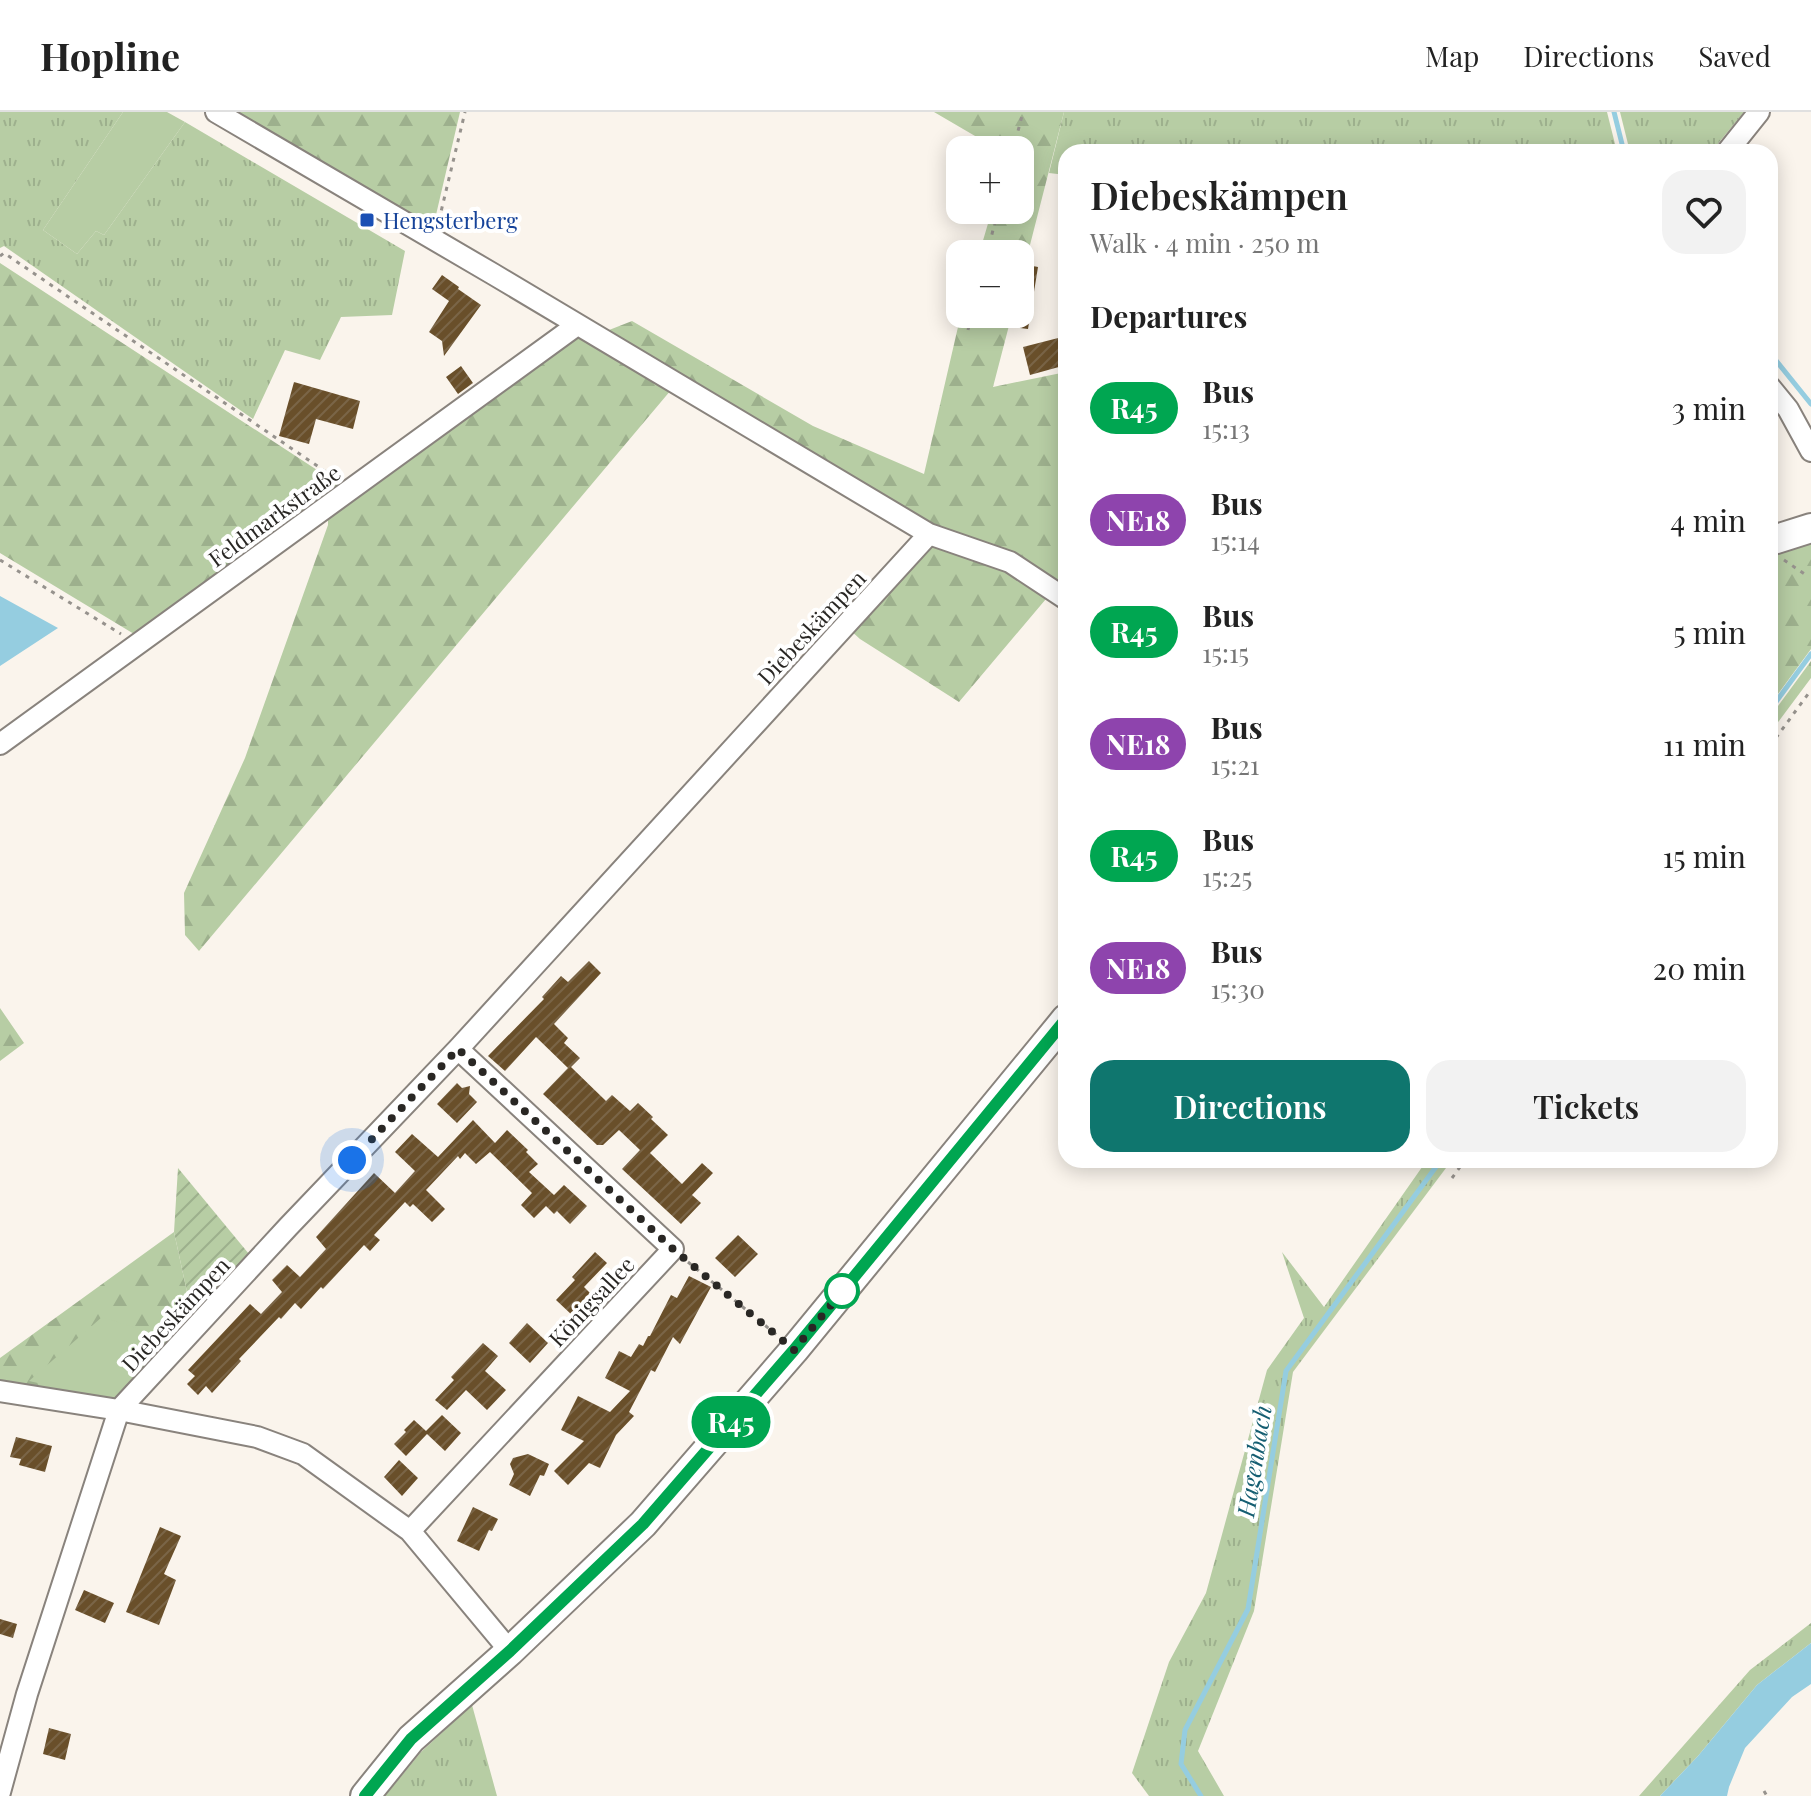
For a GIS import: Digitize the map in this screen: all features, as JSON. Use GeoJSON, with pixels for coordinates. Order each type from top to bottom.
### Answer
{"type":"FeatureCollection","features":[{"type":"Feature","properties":{"kind":"main road"},"geometry":{"type":"LineString","coordinates":[[1778,545],[1811,528]]}},
{"type":"Feature","properties":{"kind":"main road"},"geometry":{"type":"LineString","coordinates":[[365,1796],[411,1739],[510,1651],[643,1524],[794,1350],[1058,1029]]}},
{"type":"Feature","properties":{"kind":"street"},"geometry":{"type":"LineString","coordinates":[[216,112],[929,534],[1010,562],[1058,594]]}},
{"type":"Feature","properties":{"kind":"street"},"geometry":{"type":"LineString","coordinates":[[1733,144],[1759,112]]}},
{"type":"Feature","properties":{"kind":"street","name":"Feldmarkstraße"},"geometry":{"type":"LineString","coordinates":[[0,744],[577,325]]}},
{"type":"Feature","properties":{"kind":"street"},"geometry":{"type":"LineString","coordinates":[[1779,410],[1811,451]]}},
{"type":"Feature","properties":{"kind":"street","name":"Diebeskämpen"},"geometry":{"type":"LineString","coordinates":[[0,1792],[27,1694],[119,1410],[458,1049],[929,534]]}},
{"type":"Feature","properties":{"kind":"street"},"geometry":{"type":"LineString","coordinates":[[458,1049],[673,1249]]}},
{"type":"Feature","properties":{"kind":"street","name":"Königsallee"},"geometry":{"type":"LineString","coordinates":[[410,1531],[673,1249]]}},
{"type":"Feature","properties":{"kind":"street"},"geometry":{"type":"LineString","coordinates":[[0,1391],[257,1437],[303,1454],[410,1531],[510,1651]]}},
{"type":"Feature","properties":{"kind":"path"},"geometry":{"type":"LineString","coordinates":[[435,240],[465,112]]}},
{"type":"Feature","properties":{"kind":"path"},"geometry":{"type":"LineString","coordinates":[[1017,136],[1023,112]]}},
{"type":"Feature","properties":{"kind":"path"},"geometry":{"type":"LineString","coordinates":[[0,256],[4,253],[352,489]]}},
{"type":"Feature","properties":{"kind":"path"},"geometry":{"type":"LineString","coordinates":[[1778,552],[1806,575]]}},
{"type":"Feature","properties":{"kind":"path"},"geometry":{"type":"LineString","coordinates":[[0,560],[138,644]]}},
{"type":"Feature","properties":{"kind":"path"},"geometry":{"type":"LineString","coordinates":[[1778,735],[1811,690]]}},
{"type":"Feature","properties":{"kind":"path"},"geometry":{"type":"LineString","coordinates":[[1452,1178],[1459,1168]]}},
{"type":"Feature","properties":{"kind":"path"},"geometry":{"type":"LineString","coordinates":[[673,1249],[794,1350]]}},
{"type":"Feature","properties":{"kind":"path"},"geometry":{"type":"LineString","coordinates":[[1764,1791],[1767,1796]]}},
{"type":"Feature","properties":{"kind":"green space"},"geometry":{"type":"Polygon","coordinates":[[[0,112],[123,112],[43,230],[77,254],[96,231],[104,235],[185,122],[405,251],[392,315],[341,317],[320,360],[285,350],[253,419],[4,246],[0,248],[0,112]]]}},
{"type":"Feature","properties":{"kind":"green space"},"geometry":{"type":"Polygon","coordinates":[[[123,112],[167,112],[185,122],[104,235],[96,231],[77,254],[43,230],[123,112]]]}},
{"type":"Feature","properties":{"kind":"green space"},"geometry":{"type":"Polygon","coordinates":[[[232,112],[460,112],[432,232],[232,112]]]}},
{"type":"Feature","properties":{"kind":"green space"},"geometry":{"type":"Polygon","coordinates":[[[934,112],[1064,112],[1031,240],[983,240],[988,224],[1034,224],[1034,136],[975,136],[934,112]]]}},
{"type":"Feature","properties":{"kind":"green space"},"geometry":{"type":"Polygon","coordinates":[[[1064,112],[1607,112],[1615,144],[1058,144],[1058,174],[1049,173],[1064,112]]]}},
{"type":"Feature","properties":{"kind":"green space"},"geometry":{"type":"Polygon","coordinates":[[[1620,112],[1744,112],[1718,144],[1628,144],[1620,112]]]}},
{"type":"Feature","properties":{"kind":"green space"},"geometry":{"type":"Polygon","coordinates":[[[0,263],[340,485],[139,637],[0,553],[0,263]]]}},
{"type":"Feature","properties":{"kind":"green space"},"geometry":{"type":"Polygon","coordinates":[[[632,321],[813,426],[924,474],[958,328],[1008,328],[993,387],[1058,374],[1058,588],[927,524],[604,332],[632,321]]]}},
{"type":"Feature","properties":{"kind":"green space"},"geometry":{"type":"Polygon","coordinates":[[[578,334],[671,390],[199,951],[185,935],[184,893],[245,758],[328,519],[578,334]]]}},
{"type":"Feature","properties":{"kind":"green space"},"geometry":{"type":"Polygon","coordinates":[[[1811,532],[1811,649],[1778,694],[1778,542],[1811,532]]]}},
{"type":"Feature","properties":{"kind":"green space"},"geometry":{"type":"Polygon","coordinates":[[[930,538],[1008,564],[1051,593],[959,702],[849,629],[930,538]]]}},
{"type":"Feature","properties":{"kind":"green space"},"geometry":{"type":"Polygon","coordinates":[[[1811,661],[1811,678],[1778,722],[1778,706],[1811,661]]]}},
{"type":"Feature","properties":{"kind":"green space"},"geometry":{"type":"Polygon","coordinates":[[[0,1008],[24,1043],[0,1061],[0,1008]]]}},
{"type":"Feature","properties":{"kind":"green space"},"geometry":{"type":"Polygon","coordinates":[[[178,1168],[249,1254],[192,1315],[174,1232],[178,1168]]]}},
{"type":"Feature","properties":{"kind":"green space"},"geometry":{"type":"Polygon","coordinates":[[[1421,1168],[1446,1168],[1293,1372],[1254,1611],[1198,1751],[1224,1796],[1149,1796],[1132,1773],[1169,1662],[1206,1593],[1267,1370],[1304,1318],[1282,1252],[1324,1307],[1421,1168]]]}},
{"type":"Feature","properties":{"kind":"green space"},"geometry":{"type":"Polygon","coordinates":[[[174,1232],[192,1315],[113,1401],[0,1381],[0,1358],[174,1232]]]}},
{"type":"Feature","properties":{"kind":"green space"},"geometry":{"type":"Polygon","coordinates":[[[102,1317],[167,1338],[113,1400],[29,1381],[102,1317]]]}},
{"type":"Feature","properties":{"kind":"green space"},"geometry":{"type":"Polygon","coordinates":[[[1811,1623],[1811,1643],[1757,1685],[1660,1796],[1639,1796],[1750,1670],[1811,1623]]]}},
{"type":"Feature","properties":{"kind":"green space"},"geometry":{"type":"Polygon","coordinates":[[[472,1705],[497,1796],[385,1796],[421,1752],[472,1705]]]}},
{"type":"Feature","properties":{"kind":"water"},"geometry":{"type":"Polygon","coordinates":[[[0,596],[58,628],[0,666],[0,596]]]}},
{"type":"Feature","properties":{"kind":"water"},"geometry":{"type":"Polygon","coordinates":[[[1811,1643],[1811,1684],[1792,1697],[1745,1748],[1727,1796],[1660,1796],[1757,1685],[1811,1643]]]}},
{"type":"Feature","properties":{"kind":"building"},"geometry":{"type":"Polygon","coordinates":[[[1034,266],[1038,267],[1034,292],[1034,266]]]}},
{"type":"Feature","properties":{"kind":"building"},"geometry":{"type":"Polygon","coordinates":[[[442,275],[481,305],[444,356],[442,341],[429,332],[449,301],[432,289],[442,275]]]}},
{"type":"Feature","properties":{"kind":"building"},"geometry":{"type":"Polygon","coordinates":[[[1058,338],[1058,367],[1030,375],[1023,347],[1058,338]]]}},
{"type":"Feature","properties":{"kind":"building"},"geometry":{"type":"Polygon","coordinates":[[[461,366],[473,383],[458,394],[446,377],[461,366]]]}},
{"type":"Feature","properties":{"kind":"building"},"geometry":{"type":"Polygon","coordinates":[[[294,382],[360,401],[353,429],[316,419],[309,444],[279,436],[294,382]]]}},
{"type":"Feature","properties":{"kind":"building"},"geometry":{"type":"Polygon","coordinates":[[[589,961],[601,973],[554,1024],[568,1038],[564,1043],[580,1058],[571,1067],[606,1101],[612,1095],[630,1111],[638,1103],[668,1135],[650,1153],[682,1184],[702,1163],[713,1173],[692,1195],[701,1203],[681,1224],[622,1169],[640,1150],[619,1130],[603,1145],[597,1145],[543,1094],[568,1068],[536,1037],[505,1071],[488,1056],[544,999],[542,997],[561,976],[568,982],[589,961]]]}},
{"type":"Feature","properties":{"kind":"building"},"geometry":{"type":"Polygon","coordinates":[[[457,1083],[462,1088],[470,1086],[469,1094],[477,1102],[457,1123],[437,1104],[457,1083]]]}},
{"type":"Feature","properties":{"kind":"building"},"geometry":{"type":"Polygon","coordinates":[[[473,1120],[495,1143],[507,1130],[538,1164],[529,1172],[554,1195],[564,1185],[587,1206],[570,1224],[557,1211],[554,1214],[546,1206],[534,1218],[521,1205],[532,1193],[490,1152],[476,1164],[465,1153],[460,1159],[458,1156],[426,1190],[445,1209],[432,1222],[413,1204],[410,1207],[405,1202],[374,1235],[380,1240],[370,1251],[364,1245],[301,1309],[295,1303],[281,1319],[279,1317],[212,1393],[206,1386],[198,1395],[187,1384],[195,1376],[188,1370],[250,1304],[261,1314],[282,1292],[272,1280],[287,1265],[300,1277],[326,1249],[316,1237],[374,1173],[395,1193],[415,1171],[395,1152],[412,1134],[438,1157],[473,1120]]]}},
{"type":"Feature","properties":{"kind":"building"},"geometry":{"type":"Polygon","coordinates":[[[738,1235],[758,1254],[735,1277],[715,1258],[738,1235]]]}},
{"type":"Feature","properties":{"kind":"building"},"geometry":{"type":"Polygon","coordinates":[[[595,1252],[607,1263],[584,1287],[592,1295],[573,1316],[556,1300],[595,1252]]]}},
{"type":"Feature","properties":{"kind":"building"},"geometry":{"type":"Polygon","coordinates":[[[689,1276],[711,1287],[680,1344],[673,1337],[655,1372],[651,1370],[629,1412],[634,1416],[616,1435],[600,1468],[589,1463],[568,1485],[554,1471],[584,1441],[561,1430],[578,1396],[610,1412],[630,1391],[605,1378],[607,1374],[619,1351],[631,1357],[639,1344],[643,1346],[671,1295],[677,1298],[689,1276]]]}},
{"type":"Feature","properties":{"kind":"building"},"geometry":{"type":"Polygon","coordinates":[[[527,1323],[548,1343],[530,1363],[509,1343],[527,1323]]]}},
{"type":"Feature","properties":{"kind":"building"},"geometry":{"type":"Polygon","coordinates":[[[483,1343],[498,1356],[485,1371],[506,1390],[487,1410],[466,1390],[447,1410],[435,1400],[454,1380],[451,1377],[483,1343]]]}},
{"type":"Feature","properties":{"kind":"building"},"geometry":{"type":"Polygon","coordinates":[[[442,1415],[461,1433],[445,1451],[427,1434],[406,1456],[394,1444],[414,1420],[426,1431],[442,1415]]]}},
{"type":"Feature","properties":{"kind":"building"},"geometry":{"type":"Polygon","coordinates":[[[16,1437],[52,1446],[45,1472],[19,1465],[21,1459],[10,1457],[16,1437]]]}},
{"type":"Feature","properties":{"kind":"building"},"geometry":{"type":"Polygon","coordinates":[[[528,1454],[549,1464],[530,1496],[509,1485],[514,1474],[510,1464],[513,1458],[528,1454]]]}},
{"type":"Feature","properties":{"kind":"building"},"geometry":{"type":"Polygon","coordinates":[[[399,1460],[418,1478],[402,1496],[384,1477],[399,1460]]]}},
{"type":"Feature","properties":{"kind":"building"},"geometry":{"type":"Polygon","coordinates":[[[473,1507],[498,1519],[479,1551],[457,1541],[473,1507]]]}},
{"type":"Feature","properties":{"kind":"building"},"geometry":{"type":"Polygon","coordinates":[[[160,1527],[181,1536],[164,1574],[176,1580],[159,1625],[126,1612],[160,1527]]]}},
{"type":"Feature","properties":{"kind":"building"},"geometry":{"type":"Polygon","coordinates":[[[84,1590],[114,1603],[105,1623],[75,1610],[84,1590]]]}},
{"type":"Feature","properties":{"kind":"building"},"geometry":{"type":"Polygon","coordinates":[[[0,1619],[17,1624],[13,1638],[0,1634],[0,1619]]]}},
{"type":"Feature","properties":{"kind":"building"},"geometry":{"type":"Polygon","coordinates":[[[49,1728],[71,1734],[65,1760],[43,1754],[49,1728]]]}},
{"type":"Feature","properties":{"kind":"waterway","name":"Hagenbach"},"geometry":{"type":"LineString","coordinates":[[1614,112],[1622,144]]}},
{"type":"Feature","properties":{"kind":"waterway","name":"Hagenbach"},"geometry":{"type":"LineString","coordinates":[[1778,363],[1811,404]]}},
{"type":"Feature","properties":{"kind":"waterway","name":"Hagenbach"},"geometry":{"type":"LineString","coordinates":[[1778,699],[1811,654]]}},
{"type":"Feature","properties":{"kind":"waterway","name":"Hagenbach"},"geometry":{"type":"LineString","coordinates":[[1201,1796],[1181,1764],[1185,1730],[1248,1609],[1286,1371],[1435,1168]]}},
{"type":"Feature","properties":{"kind":"bus line","name":"R45"},"geometry":{"type":"LineString","coordinates":[[365,1796],[411,1739],[510,1651],[643,1524],[794,1350],[1058,1029]]}},
{"type":"Feature","properties":{"kind":"place","name":"Hengsterberg"},"geometry":{"type":"Point","coordinates":[367,220]}},
{"type":"Feature","properties":{"kind":"route"},"geometry":{"type":"LineString","coordinates":[[352,1160],[458,1049],[673,1249],[794,1350],[845,1288],[842,1291]]}}]}
